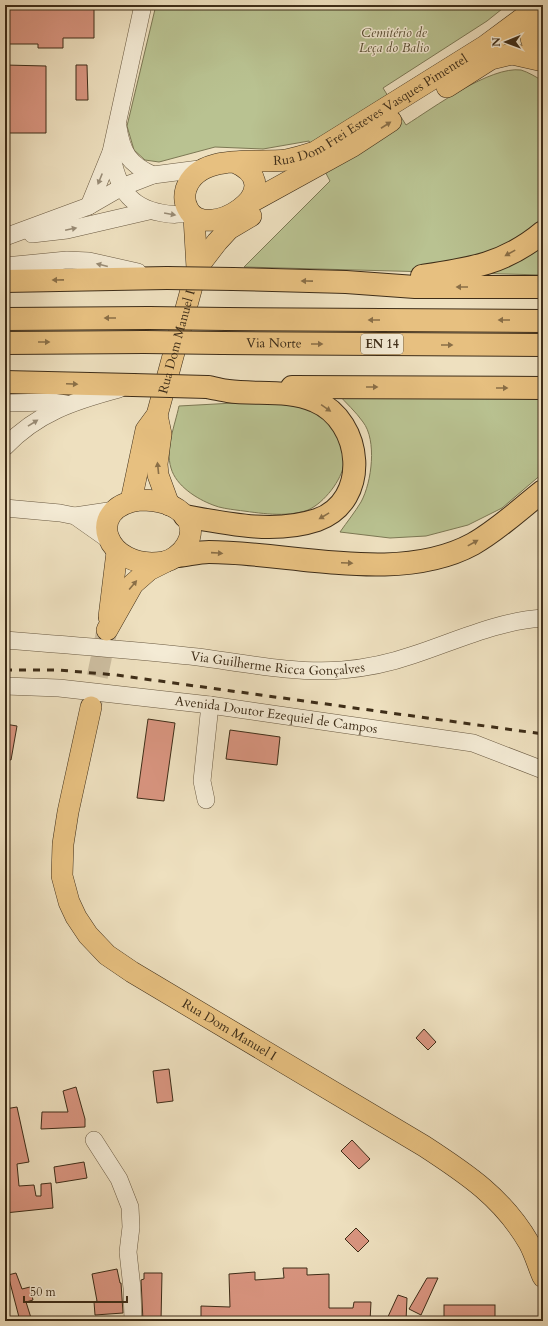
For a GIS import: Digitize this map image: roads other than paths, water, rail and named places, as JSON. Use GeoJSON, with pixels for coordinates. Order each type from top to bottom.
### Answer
{"type":"FeatureCollection","features":[{"type":"Feature","properties":{"kind":"highway"},"geometry":{"type":"LineString","coordinates":[[346,282],[416,277],[476,268],[510,254],[543,232]]}},
{"type":"Feature","properties":{"kind":"highway"},"geometry":{"type":"LineString","coordinates":[[5,281],[167,278],[346,282],[415,287],[543,287]]}},
{"type":"Feature","properties":{"kind":"highway","name":"Via Norte"},"geometry":{"type":"LineString","coordinates":[[5,319],[149,318],[543,321]]}},
{"type":"Feature","properties":{"kind":"highway","name":"Via Norte"},"geometry":{"type":"LineString","coordinates":[[5,343],[144,342],[222,344],[543,345]]}},
{"type":"Feature","properties":{"kind":"highway"},"geometry":{"type":"LineString","coordinates":[[5,382],[207,387],[543,388]]}},
{"type":"Feature","properties":{"kind":"highway"},"geometry":{"type":"LineString","coordinates":[[177,510],[266,527],[288,527],[319,519],[333,510],[344,501],[355,474],[355,454],[350,439],[342,422],[328,408],[301,396],[227,391],[207,387]]}},
{"type":"Feature","properties":{"kind":"highway"},"geometry":{"type":"LineString","coordinates":[[172,559],[208,552],[371,564],[403,563],[434,558],[472,544],[490,533],[543,491]]}},
{"type":"Feature","properties":{"kind":"main road"},"geometry":{"type":"LineString","coordinates":[[540,5],[532,19],[530,34],[534,49],[543,61]]}},
{"type":"Feature","properties":{"kind":"main road","name":"Rua Dom Frei Esteves Vasques Pimentel"},"geometry":{"type":"LineString","coordinates":[[234,162],[285,160],[315,152],[485,46],[540,5]]}},
{"type":"Feature","properties":{"kind":"main road","name":"Rua Dom Frei Esteves Vasques Pimentel"},"geometry":{"type":"LineString","coordinates":[[238,210],[353,146],[491,59],[512,54],[543,61]]}},
{"type":"Feature","properties":{"kind":"main road","name":"Rua Dom Frei Esteves Vasques Pimentel"},"geometry":{"type":"LineString","coordinates":[[201,264],[217,242],[229,229],[326,170],[353,146]]}},
{"type":"Feature","properties":{"kind":"main road"},"geometry":{"type":"LineString","coordinates":[[234,162],[251,171],[255,188],[252,197],[238,210],[214,221],[205,220],[192,215],[185,204],[184,194],[187,186],[193,178],[216,164],[234,162]]}},
{"type":"Feature","properties":{"kind":"main road","name":"Rua Dom Manuel I"},"geometry":{"type":"LineString","coordinates":[[123,505],[146,430],[157,415],[208,242],[238,210]]}},
{"type":"Feature","properties":{"kind":"main road","name":"Rua Dom Manuel I"},"geometry":{"type":"LineString","coordinates":[[192,215],[201,264]]}},
{"type":"Feature","properties":{"kind":"main road","name":"Rua Dom Manuel I"},"geometry":{"type":"LineString","coordinates":[[157,415],[161,434],[157,464],[158,475],[177,510]]}},
{"type":"Feature","properties":{"kind":"main road"},"geometry":{"type":"LineString","coordinates":[[148,500],[177,510],[190,527],[189,539],[172,559],[149,570],[133,584],[107,630],[113,546],[108,522],[123,505],[148,500]]}},
{"type":"Feature","properties":{"kind":"main road"},"geometry":{"type":"LineString","coordinates":[[113,546],[140,561],[172,559]]}},
{"type":"Feature","properties":{"kind":"main road","name":"Rua Dom Manuel I"},"geometry":{"type":"LineString","coordinates":[[91,707],[68,812],[62,863],[62,876],[69,902],[76,917],[92,940],[107,955],[132,972],[462,1170],[494,1196],[513,1220],[529,1244],[543,1278]]}},
{"type":"Feature","properties":{"kind":"street"},"geometry":{"type":"LineString","coordinates":[[89,206],[111,152],[143,5]]}},
{"type":"Feature","properties":{"kind":"street"},"geometry":{"type":"LineString","coordinates":[[117,121],[121,144],[130,161],[140,169],[153,175]]}},
{"type":"Feature","properties":{"kind":"street"},"geometry":{"type":"LineString","coordinates":[[111,152],[114,172],[122,188],[133,202],[149,211],[178,216],[192,215]]}},
{"type":"Feature","properties":{"kind":"street"},"geometry":{"type":"LineString","coordinates":[[5,237],[89,206],[122,188],[153,175],[208,168]]}},
{"type":"Feature","properties":{"kind":"street"},"geometry":{"type":"LineString","coordinates":[[5,237],[67,230],[149,211]]}},
{"type":"Feature","properties":{"kind":"street"},"geometry":{"type":"LineString","coordinates":[[5,266],[53,260],[89,261],[167,278]]}},
{"type":"Feature","properties":{"kind":"street"},"geometry":{"type":"LineString","coordinates":[[5,447],[30,424],[66,404],[133,385]]}},
{"type":"Feature","properties":{"kind":"street"},"geometry":{"type":"LineString","coordinates":[[5,402],[52,402],[66,404]]}},
{"type":"Feature","properties":{"kind":"street"},"geometry":{"type":"LineString","coordinates":[[5,508],[60,513],[75,516],[123,505]]}},
{"type":"Feature","properties":{"kind":"street"},"geometry":{"type":"LineString","coordinates":[[75,516],[113,546]]}},
{"type":"Feature","properties":{"kind":"street","name":"Via Guilherme Ricca Gonçalves"},"geometry":{"type":"LineString","coordinates":[[5,640],[122,648],[309,670],[341,670],[388,662],[412,656],[499,624],[524,619],[543,618]]}},
{"type":"Feature","properties":{"kind":"street","name":"Avenida Doutor Ezequiel de Campos"},"geometry":{"type":"LineString","coordinates":[[5,686],[59,688],[210,705],[473,742],[543,770]]}},
{"type":"Feature","properties":{"kind":"street"},"geometry":{"type":"LineString","coordinates":[[206,800],[202,781],[210,705]]}},
{"type":"Feature","properties":{"kind":"street"},"geometry":{"type":"LineString","coordinates":[[94,1140],[119,1179],[130,1207],[131,1226],[128,1252],[132,1288],[133,1321]]}},
{"type":"Feature","properties":{"kind":"tunnel"},"geometry":{"type":"LineString","coordinates":[[91,707],[107,630]]}},
{"type":"Feature","properties":{"kind":"railway"},"geometry":{"type":"LineString","coordinates":[[5,670],[58,670],[116,675],[543,734]]}},
{"type":"Feature","properties":{"kind":"park label","name":"Cemitério de Leça do Balio"},"geometry":{"type":"Point","coordinates":[394,40]}}]}
